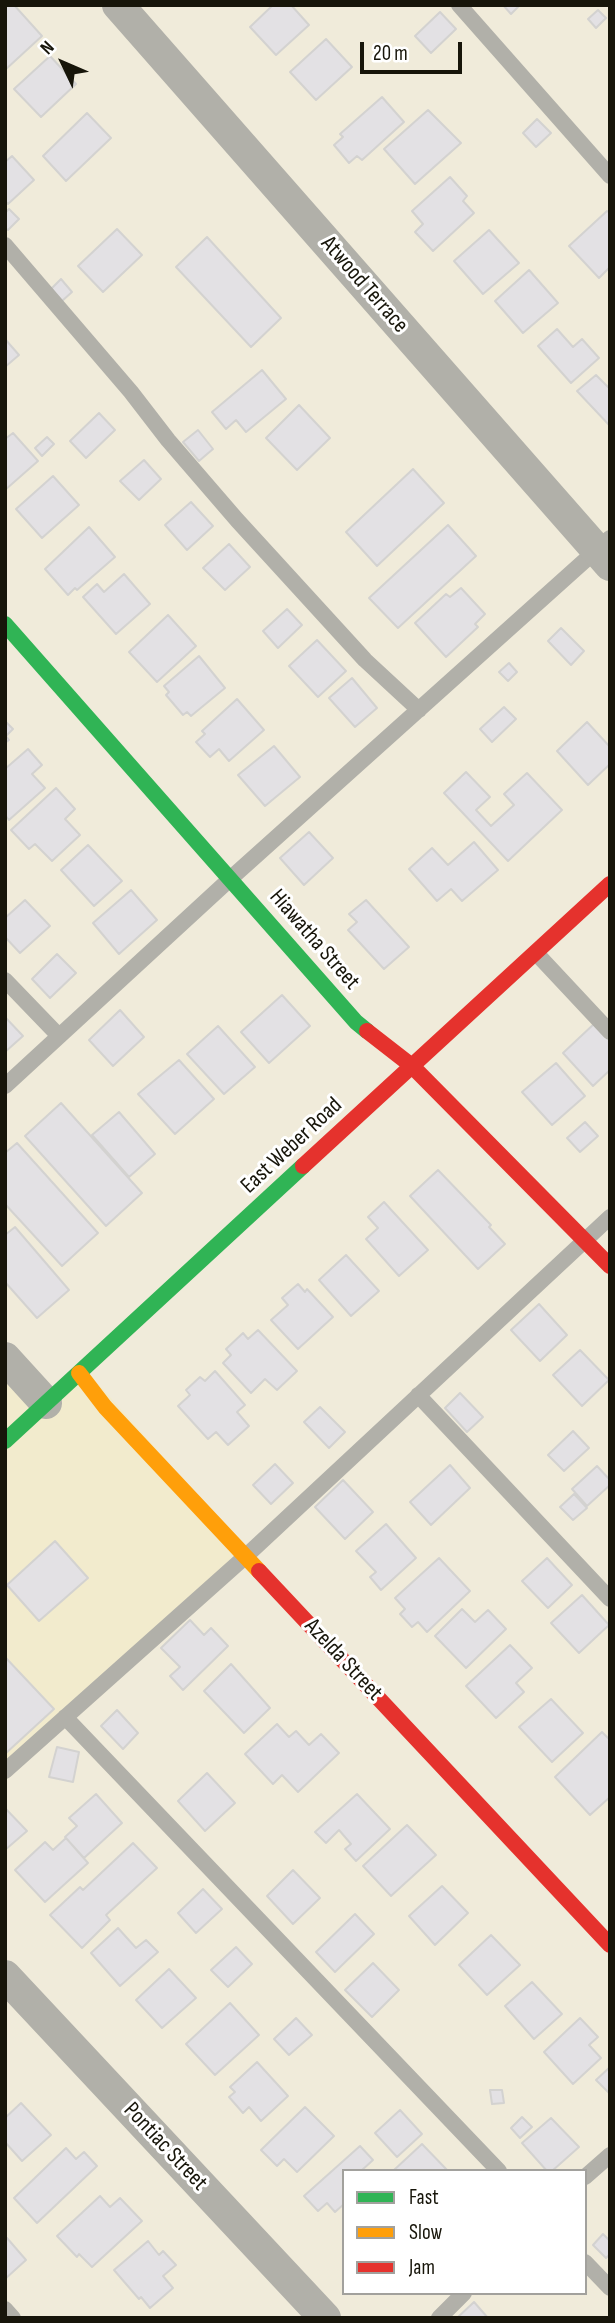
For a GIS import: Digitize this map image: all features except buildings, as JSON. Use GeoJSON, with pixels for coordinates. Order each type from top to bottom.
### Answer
{"type":"FeatureCollection","features":[{"type":"Feature","properties":{"kind":"street","name":"Atwood Terrace"},"geometry":{"type":"LineString","coordinates":[[118,5],[605,551]]}},
{"type":"Feature","properties":{"kind":"street","name":"Hiawatha Street"},"geometry":{"type":"LineString","coordinates":[[5,624],[356,1022],[412,1066],[610,1266]]}},
{"type":"Feature","properties":{"kind":"street","name":"East Weber Road"},"geometry":{"type":"LineString","coordinates":[[5,1441],[610,884]]}},
{"type":"Feature","properties":{"kind":"street"},"geometry":{"type":"LineString","coordinates":[[5,1358],[46,1403]]}},
{"type":"Feature","properties":{"kind":"street","name":"Azelda Street"},"geometry":{"type":"LineString","coordinates":[[79,1373],[105,1407],[610,1945]]}},
{"type":"Feature","properties":{"kind":"street","name":"Pontiac Street"},"geometry":{"type":"LineString","coordinates":[[5,1976],[325,2318]]}},
{"type":"Feature","properties":{"kind":"lane"},"geometry":{"type":"LineString","coordinates":[[459,5],[610,176]]}},
{"type":"Feature","properties":{"kind":"lane"},"geometry":{"type":"LineString","coordinates":[[5,245],[131,391],[237,520],[365,660],[419,710]]}},
{"type":"Feature","properties":{"kind":"lane"},"geometry":{"type":"LineString","coordinates":[[5,1086],[419,710],[605,551]]}},
{"type":"Feature","properties":{"kind":"lane"},"geometry":{"type":"LineString","coordinates":[[536,953],[610,1032]]}},
{"type":"Feature","properties":{"kind":"lane"},"geometry":{"type":"LineString","coordinates":[[5,980],[59,1036]]}},
{"type":"Feature","properties":{"kind":"lane"},"geometry":{"type":"LineString","coordinates":[[5,1771],[246,1556],[610,1217]]}},
{"type":"Feature","properties":{"kind":"lane"},"geometry":{"type":"LineString","coordinates":[[418,1395],[610,1599]]}},
{"type":"Feature","properties":{"kind":"lane"},"geometry":{"type":"LineString","coordinates":[[65,1717],[497,2169]]}},
{"type":"Feature","properties":{"kind":"lane"},"geometry":{"type":"LineString","coordinates":[[587,2176],[610,2155]]}},
{"type":"Feature","properties":{"kind":"lane"},"geometry":{"type":"LineString","coordinates":[[587,2264],[610,2288]]}},
{"type":"Feature","properties":{"kind":"lane"},"geometry":{"type":"LineString","coordinates":[[439,2318],[462,2295]]}},
{"type":"Feature","properties":{"kind":"lane"},"geometry":{"type":"LineString","coordinates":[[5,2309],[13,2318]]}},
{"type":"Feature","properties":{"kind":"shaded area"},"geometry":{"type":"Polygon","coordinates":[[[5,1355],[46,1402],[85,1369],[250,1554],[5,1781],[5,1355]]]}},
{"type":"Feature","properties":{"kind":"traffic: fast"},"geometry":{"type":"LineString","coordinates":[[5,624],[356,1022],[367,1031]]}},
{"type":"Feature","properties":{"kind":"traffic: fast"},"geometry":{"type":"LineString","coordinates":[[5,1441],[303,1166]]}},
{"type":"Feature","properties":{"kind":"traffic: slow"},"geometry":{"type":"LineString","coordinates":[[79,1373],[105,1407],[259,1571]]}},
{"type":"Feature","properties":{"kind":"traffic: jam"},"geometry":{"type":"LineString","coordinates":[[303,1166],[610,884]]}},
{"type":"Feature","properties":{"kind":"traffic: jam"},"geometry":{"type":"LineString","coordinates":[[367,1031],[412,1066],[610,1266]]}},
{"type":"Feature","properties":{"kind":"traffic: jam"},"geometry":{"type":"LineString","coordinates":[[259,1571],[610,1945]]}}]}
